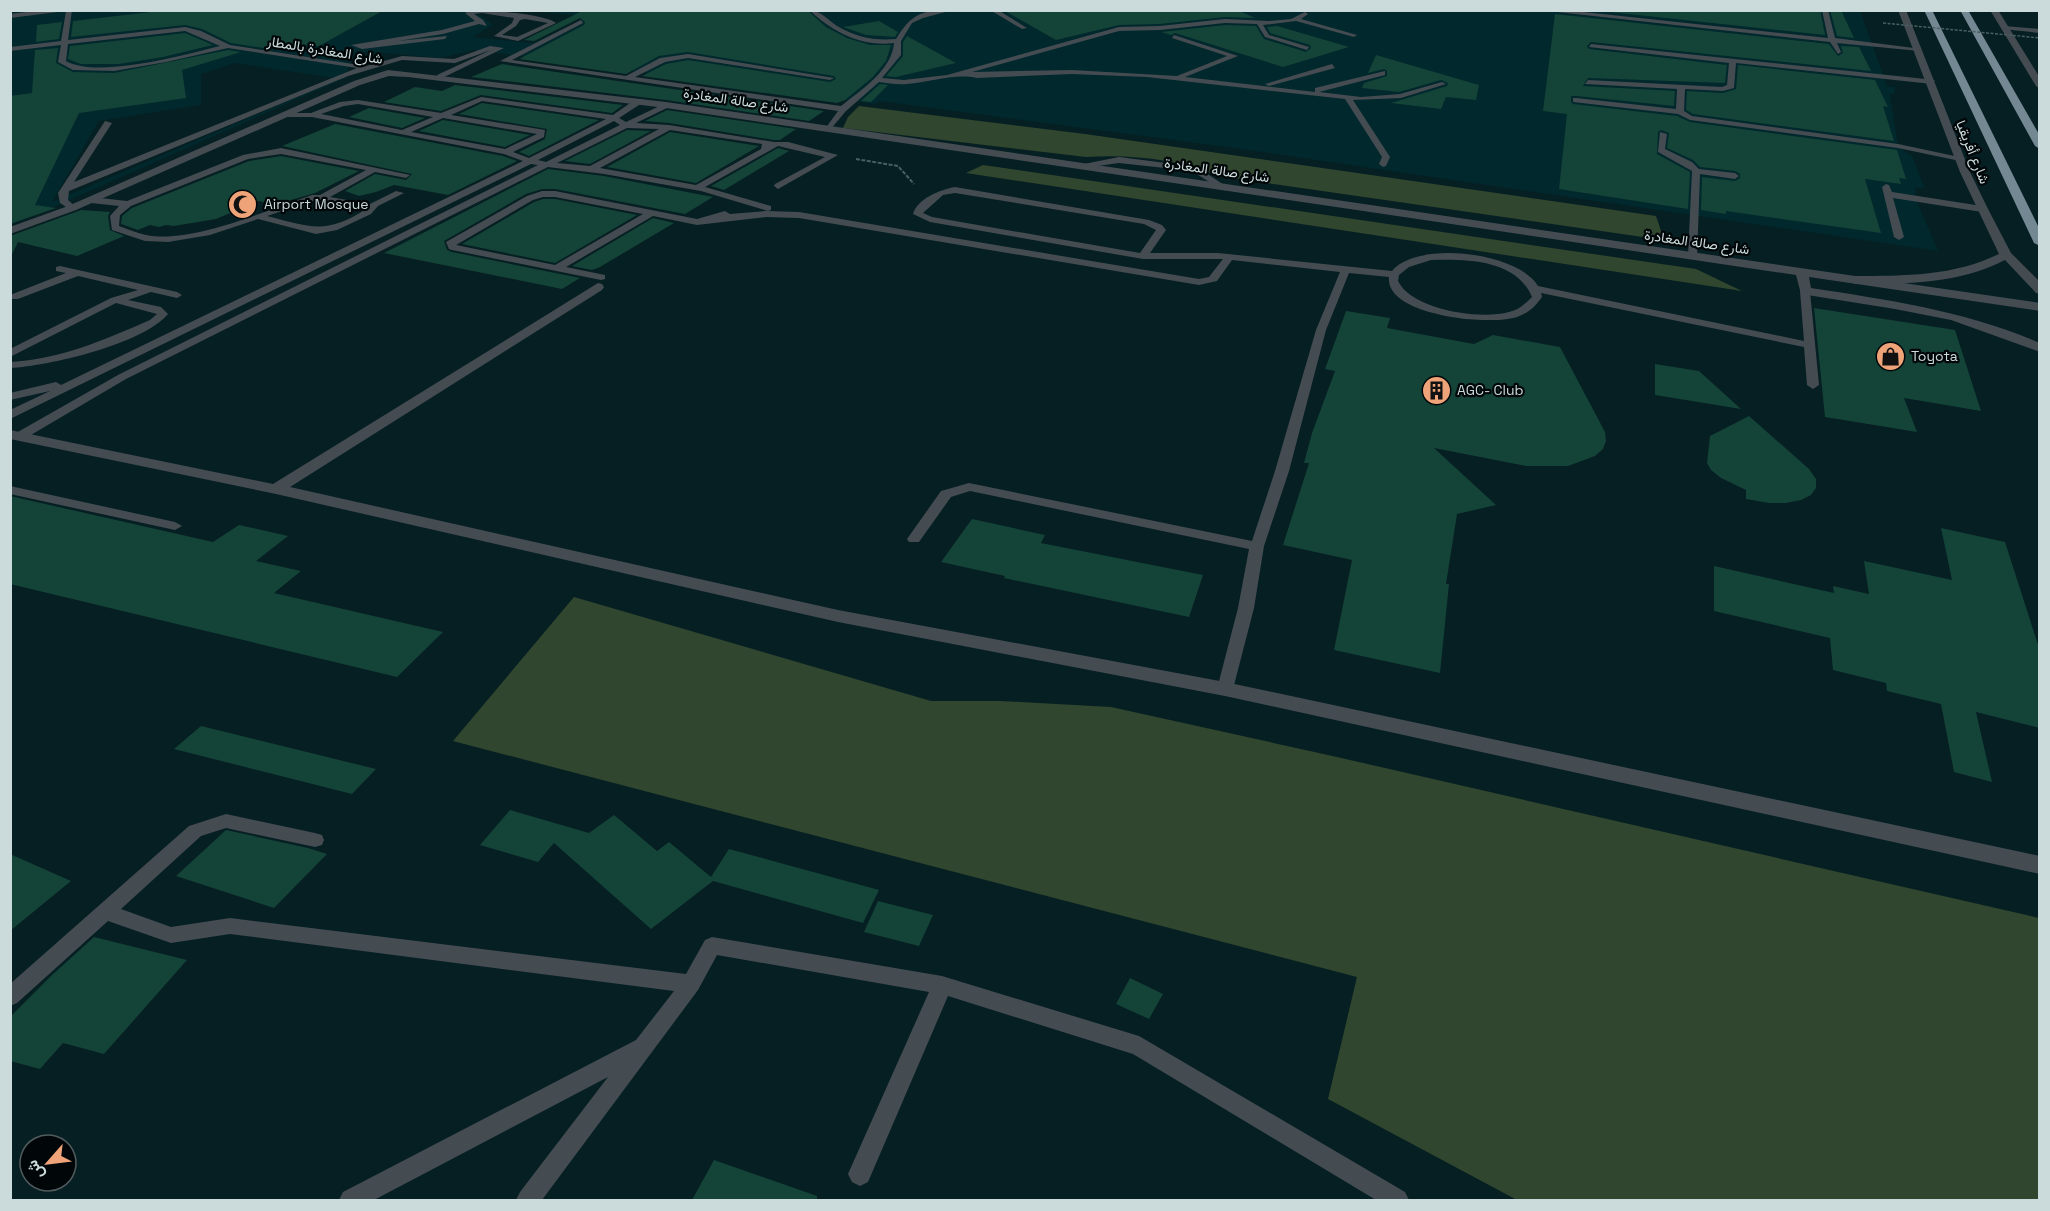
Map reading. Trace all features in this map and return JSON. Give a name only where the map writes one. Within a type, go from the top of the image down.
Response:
[{"type":"highway","name":"شارع أفريقيا","points":[[1928,10],[2040,243]]},
{"type":"highway","points":[[1964,10],[2040,146]]},
{"type":"street","name":"شارع أفريقيا","points":[[1902,10],[1982,208],[2006,255],[2040,290]]},
{"type":"street","points":[[1994,10],[2040,86]]},
{"type":"street","points":[[10,231],[91,200],[357,83],[388,73]]},
{"type":"street","name":"شارع صالة المغادرة","points":[[388,73],[440,76],[639,101],[2040,307]]},
{"type":"street","points":[[1855,280],[1909,279],[1947,275],[1985,266],[2006,255]]},
{"type":"street","points":[[1802,273],[1805,291],[1916,308],[1951,316],[1987,326],[2040,348]]},
{"type":"street","points":[[276,489],[599,282]]},
{"type":"street","points":[[15,435],[276,489],[838,616],[1225,689],[2040,865]]},
{"type":"lane","points":[[10,16],[63,10]]},
{"type":"lane","points":[[69,10],[62,62],[64,65],[87,69],[141,65],[226,47]]},
{"type":"lane","points":[[813,11],[825,10]]},
{"type":"lane","points":[[830,129],[843,109],[877,80],[897,55],[898,41],[914,19],[950,10]]},
{"type":"lane","points":[[993,10],[1024,28]]},
{"type":"lane","points":[[1542,10],[1919,49]]},
{"type":"lane","points":[[1825,10],[1832,39],[1838,52]]},
{"type":"lane","points":[[477,32],[486,26],[468,13],[482,11],[550,21],[553,23],[518,39],[497,36],[514,25],[516,18],[521,17]]},
{"type":"lane","points":[[813,11],[832,27],[847,35],[884,43],[898,41]]},
{"type":"lane","points":[[877,80],[919,81],[966,73],[1119,29],[1160,28],[1225,21],[1259,23],[1295,19],[1305,14]]},
{"type":"lane","points":[[1295,19],[1354,34]]},
{"type":"lane","points":[[458,28],[472,33],[395,44],[363,47],[354,45],[458,28],[481,21]]},
{"type":"lane","points":[[581,22],[504,62],[843,109]]},
{"type":"lane","points":[[1259,23],[1267,36],[1307,48]]},
{"type":"lane","points":[[2004,28],[2040,31]]},
{"type":"lane","points":[[10,49],[185,29],[202,32],[226,47]]},
{"type":"lane","points":[[1174,38],[1234,56],[1178,77]]},
{"type":"lane","points":[[395,44],[402,49],[427,49],[411,58]]},
{"type":"lane","points":[[1591,46],[1932,82]]},
{"type":"lane","name":"شارع المغادرة بالمطار","points":[[226,47],[388,73]]},
{"type":"lane","points":[[66,189],[345,74],[393,60],[411,58],[455,61],[490,48],[501,48],[440,76]]},
{"type":"lane","points":[[628,78],[663,60],[688,56],[830,78]]},
{"type":"lane","points":[[1588,82],[1681,89],[1728,89],[1731,86],[1733,61]]},
{"type":"lane","points":[[1260,86],[1332,66]]},
{"type":"lane","points":[[628,78],[642,72]]},
{"type":"lane","points":[[966,73],[991,76],[1072,72],[1178,77],[1347,97],[1389,98],[1442,84]]},
{"type":"lane","points":[[1312,92],[1382,73]]},
{"type":"lane","points":[[1680,112],[1681,89]]},
{"type":"lane","points":[[1347,97],[1386,157],[1383,164]]},
{"type":"lane","points":[[402,135],[481,99],[614,118],[626,126],[669,127],[770,142],[764,147],[767,148]]},
{"type":"lane","points":[[1576,100],[1680,112],[1697,120],[1958,153]]},
{"type":"lane","points":[[10,415],[528,162],[614,118],[639,101]]},
{"type":"lane","points":[[312,115],[343,104],[358,102],[542,132],[541,135],[506,152]]},
{"type":"lane","points":[[15,435],[122,377],[666,105]]},
{"type":"lane","points":[[284,115],[312,115],[402,135],[506,152],[528,162],[591,169],[697,188],[743,203],[799,215],[1199,282],[1213,279],[1230,257]]},
{"type":"lane","points":[[72,208],[63,201],[62,197],[108,123]]},
{"type":"lane","points":[[591,169],[669,127]]},
{"type":"lane","points":[[1663,134],[1661,150],[1666,156],[1687,162],[1696,171],[1735,176]]},
{"type":"lane","points":[[1911,142],[1958,153]]},
{"type":"lane","points":[[697,188],[778,143],[802,147],[820,155],[834,155]]},
{"type":"lane","points":[[372,207],[323,197],[310,198],[260,217],[207,233],[168,238],[145,238],[115,228],[113,215],[128,204],[246,158],[273,152],[293,151],[406,174]]},
{"type":"lane","points":[[778,186],[834,155]]},
{"type":"lane","points":[[323,197],[374,169]]},
{"type":"lane","points":[[1693,257],[1696,171]]},
{"type":"lane","points":[[1899,237],[1886,189],[1982,208]]},
{"type":"lane","points":[[1143,256],[1160,233],[1159,227],[1153,224],[962,191],[947,191],[936,195],[918,211],[918,214],[930,219],[1143,256],[1230,257],[1394,274],[1406,263],[1417,259],[1462,256],[1510,268],[1522,275],[1536,289],[1538,297],[1527,309],[1501,317],[1466,317],[1431,309],[1405,296],[1397,289],[1394,274]]},
{"type":"lane","points":[[260,217],[325,231],[368,212],[372,207],[399,193]]},
{"type":"lane","points":[[599,282],[558,267],[452,247],[451,242],[511,208],[542,194],[555,194],[697,222],[758,214],[799,215]]},
{"type":"lane","points":[[91,200],[128,204]]},
{"type":"lane","points":[[717,218],[743,203]]},
{"type":"lane","points":[[558,267],[654,212]]},
{"type":"lane","points":[[339,255],[358,259]]},
{"type":"lane","points":[[1225,689],[1246,608],[1257,546],[1321,330],[1346,268]]},
{"type":"lane","points":[[60,269],[177,295]]},
{"type":"lane","points":[[14,297],[77,273]]},
{"type":"lane","points":[[10,354],[115,300],[151,289]]},
{"type":"lane","points":[[1536,289],[1809,345]]},
{"type":"lane","points":[[1805,291],[1813,385]]},
{"type":"lane","points":[[10,365],[41,364],[80,354],[154,321],[163,314],[157,309],[115,300]]},
{"type":"lane","points":[[10,397],[88,378]]},
{"type":"lane","points":[[914,539],[946,494],[969,487],[1257,546]]},
{"type":"lane","points":[[10,490],[176,526]]},
{"type":"lane","points":[[10,997],[189,837],[211,824],[226,821],[240,822],[315,840]]},
{"type":"lane","points":[[107,912],[171,935],[230,926],[691,984]]},
{"type":"lane","points":[[528,1200],[691,984],[712,946],[942,985],[1139,1046],[1397,1200]]},
{"type":"lane","points":[[860,1174],[942,985]]},
{"type":"lane","points":[[351,1200],[646,1046]]},
{"type":"path","points":[[1883,22],[2040,38]]},
{"type":"path","points":[[834,155],[900,165],[916,186],[936,195]]},
{"type":"shaded area","points":[[1860,10],[1887,86],[1895,87],[1894,94],[1890,94],[1898,146],[1912,156],[1925,189],[1915,187],[1916,199],[1938,251],[1234,148],[879,101],[875,104],[475,50],[440,58],[371,52],[353,53],[345,78],[11,224],[11,11],[469,11],[483,17],[493,25],[473,37],[533,43],[587,17],[530,11]],"holes":[[[235,63],[340,79],[52,202],[99,121],[201,105],[201,74]]]},
{"type":"green space","points":[[859,106],[1085,134],[1656,216],[1664,240],[1218,176],[1187,165],[1154,159],[1120,156],[1086,157],[843,128],[848,117]]},
{"type":"green space","points":[[983,165],[1696,269],[1742,291],[966,173]]},
{"type":"green space","points":[[574,597],[931,701],[1001,701],[1111,707],[2039,918],[2039,1200],[1517,1200],[1328,1099],[1357,977],[453,741]]},
{"type":"building","points":[[168,10],[384,10],[319,46],[278,43],[263,48],[231,43],[202,29],[185,25],[71,37],[73,21]]},
{"type":"building","points":[[584,10],[807,10],[826,27],[847,38],[870,45],[891,45],[886,61],[873,77],[845,100],[837,103],[642,76],[666,64],[688,60],[830,82],[836,79],[834,76],[688,52],[659,56],[626,74],[519,59],[584,25],[585,22],[580,18],[534,41],[524,40]]},
{"type":"building","points":[[1003,10],[1237,10],[1255,18],[1225,17],[1160,24],[1119,25],[1056,40]]},
{"type":"building","points":[[1591,10],[1820,10],[1825,35]]},
{"type":"building","points":[[1830,10],[1841,10],[1854,38],[1837,36]]},
{"type":"building","points":[[1555,14],[1829,44],[1838,56],[1843,53],[1841,46],[1859,47],[1871,71],[1591,42],[1587,46],[1589,49],[1727,65],[1725,83],[1588,78],[1583,86],[1675,91],[1674,106],[1576,96],[1571,96],[1571,102],[1677,116],[1690,122],[1897,150],[1906,179],[1899,178],[1901,184],[1865,179],[1881,233],[1726,211],[1726,214],[1701,210],[1702,177],[1735,181],[1740,178],[1740,174],[1735,171],[1700,167],[1693,160],[1667,148],[1669,133],[1661,130],[1658,132],[1657,154],[1690,172],[1688,209],[1559,189],[1567,114],[1543,111]]},
{"type":"building","points":[[879,21],[898,32],[895,37],[866,35],[843,27]]},
{"type":"building","points":[[62,22],[59,39],[36,42],[37,25]]},
{"type":"building","points":[[1225,25],[1256,26],[1264,39],[1306,52],[1311,48],[1310,45],[1270,33],[1267,27],[1277,26],[1349,47],[1283,67],[1175,33],[1171,35],[1161,32]]},
{"type":"building","points":[[185,33],[213,45],[163,57],[119,64],[81,64],[68,59],[70,46]]},
{"type":"building","points":[[907,36],[956,63],[896,77],[886,76],[903,56],[903,42]]},
{"type":"building","points":[[58,48],[56,63],[73,72],[114,73],[228,50],[241,52],[182,70],[186,98],[79,113],[35,205],[56,208],[10,224],[10,96],[32,93],[35,50]]},
{"type":"building","points":[[1376,55],[1479,85],[1476,100],[1446,97],[1441,109],[1391,103],[1447,86],[1448,83],[1441,80],[1399,92],[1362,88],[1364,83],[1387,76],[1387,71],[1384,69],[1368,73]]},
{"type":"building","points":[[502,64],[824,111],[809,121],[666,100],[471,77]]},
{"type":"building","points":[[1738,65],[1875,80],[1888,107],[1883,106],[1894,141],[1693,114],[1686,110],[1687,91],[1723,93],[1736,89]]},
{"type":"building","points":[[880,84],[888,85],[871,102],[861,101]]},
{"type":"building","points":[[455,85],[623,105],[612,113],[481,95],[441,111],[384,102],[415,87],[442,91]]},
{"type":"building","points":[[482,103],[599,120],[529,156],[519,152],[545,139],[547,129],[459,114]]},
{"type":"building","points":[[369,108],[425,118],[402,128],[349,117]]},
{"type":"building","points":[[667,110],[796,129],[780,140],[774,140],[645,121]]},
{"type":"building","points":[[443,120],[530,135],[505,147],[419,131]]},
{"type":"building","points":[[335,124],[503,156],[517,161],[448,195],[394,185],[359,196],[345,191],[375,174],[406,180],[412,174],[282,146]]},
{"type":"building","points":[[627,130],[651,131],[590,164],[565,161]]},
{"type":"building","points":[[670,132],[759,146],[696,183],[607,167]]},
{"type":"building","points":[[778,148],[789,151],[724,190],[711,186]]},
{"type":"building","points":[[281,156],[359,171],[315,193],[274,205],[259,201],[216,219],[174,226],[150,225],[138,230],[121,224],[122,216],[132,208],[249,161]]},
{"type":"building","points":[[548,169],[604,176],[713,197],[685,214],[555,189],[542,189],[526,194],[444,241],[447,250],[452,252],[580,278],[562,289],[384,253]]},
{"type":"building","points":[[543,199],[555,199],[637,215],[555,263],[462,244]]},
{"type":"building","points":[[81,210],[110,212],[108,216],[110,230],[124,236],[77,256],[18,242],[10,258],[10,236]]},
{"type":"building","points":[[653,218],[674,223],[600,267],[592,270],[572,266]]},
{"type":"building","name":"Toyota","points":[[1814,308],[1955,330],[1981,411],[1904,398],[1917,432],[1825,417]]},
{"type":"building","points":[[1346,311],[1390,318],[1387,328],[1474,344],[1493,335],[1560,347],[1605,432],[1606,441],[1603,449],[1595,456],[1568,466],[1526,466],[1434,448],[1496,505],[1457,514],[1446,584],[1449,584],[1440,673],[1334,650],[1352,560],[1283,545],[1309,463],[1304,463],[1312,433],[1335,371],[1325,369]]},
{"type":"building","points":[[1655,364],[1699,371],[1741,409],[1655,395]]},
{"type":"building","points":[[1749,416],[1809,469],[1816,479],[1816,488],[1811,495],[1786,503],[1746,499],[1746,490],[1721,478],[1711,470],[1707,463],[1710,436]]},
{"type":"building","points":[[10,496],[213,542],[239,525],[288,536],[256,561],[301,571],[274,593],[443,632],[397,677],[10,584]]},
{"type":"building","points":[[972,519],[1045,535],[1041,543],[1203,575],[1189,617],[1004,578],[1005,576],[941,562]]},
{"type":"building","points":[[1941,528],[2005,542],[2040,651],[2040,728],[1976,712],[1992,782],[1954,772],[1941,704],[1887,691],[1886,683],[1833,670],[1830,638],[1714,611],[1714,566],[1834,593],[1833,586],[1869,594],[1864,561],[1952,580]]},
{"type":"building","points":[[201,726],[376,769],[352,794],[174,749]]},
{"type":"building","points":[[510,810],[589,833],[614,815],[657,851],[669,842],[711,877],[729,849],[879,890],[863,923],[713,881],[651,929],[554,843],[538,862],[480,845]]},
{"type":"building","points":[[226,830],[327,854],[274,908],[176,876]]},
{"type":"building","points":[[10,854],[71,881],[10,931]]},
{"type":"building","points":[[878,901],[933,915],[919,946],[864,932]]},
{"type":"building","points":[[94,937],[187,960],[104,1054],[63,1043],[40,1069],[10,1061],[10,1017]]},
{"type":"building","points":[[1130,978],[1163,994],[1149,1019],[1116,1004]]},
{"type":"building","points":[[714,1160],[817,1196],[817,1200],[692,1200]]},
{"type":"place","name":"Airport Mosque","points":[[243,204]]},
{"type":"place","name":"Toyota","points":[[1890,356]]},
{"type":"place","name":"AGC- Club","points":[[1436,390]]}]
